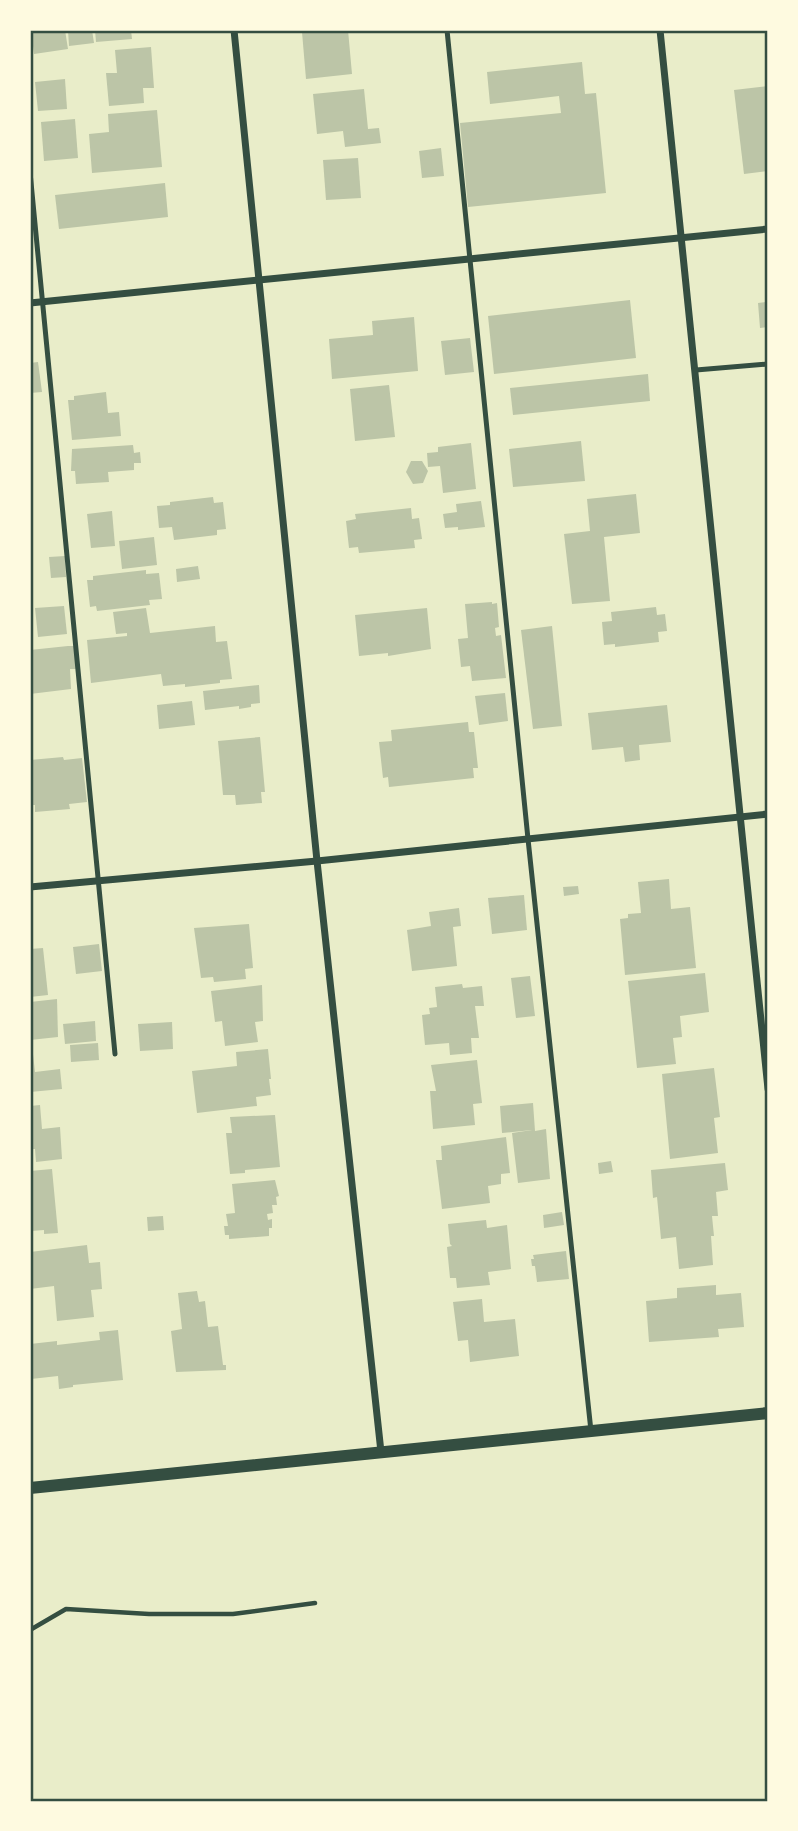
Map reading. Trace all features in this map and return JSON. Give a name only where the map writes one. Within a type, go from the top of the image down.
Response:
[{"type":"street","points":[[234,30],[317,861],[381,1452]]},
{"type":"street","points":[[660,30],[768,1089]]},
{"type":"street","points":[[30,303],[768,229]]},
{"type":"street","points":[[30,887],[317,861],[768,814]]},
{"type":"street","points":[[30,1488],[768,1413]]},
{"type":"lane","points":[[447,30],[472,258],[528,839],[591,1431]]},
{"type":"lane","points":[[30,172],[115,1054]]},
{"type":"lane","points":[[696,370],[768,365]]},
{"type":"path","points":[[30,1630],[66,1609],[149,1614],[233,1614],[314,1603]]},
{"type":"building","points":[[31,30],[65,30],[68,49],[34,54]]},
{"type":"building","points":[[68,30],[92,30],[94,43],[69,46]]},
{"type":"building","points":[[95,30],[131,30],[132,39],[96,42]]},
{"type":"building","points":[[348,30],[352,74],[306,79],[302,32]]},
{"type":"building","points":[[151,47],[154,88],[143,88],[144,103],[109,106],[106,73],[117,73],[115,50]]},
{"type":"building","points":[[582,62],[585,94],[596,93],[606,193],[468,207],[460,123],[561,113],[559,96],[490,104],[487,72]]},
{"type":"building","points":[[65,79],[67,109],[38,111],[35,82]]},
{"type":"building","points":[[768,86],[768,171],[744,174],[734,90]]},
{"type":"building","points":[[364,89],[368,129],[379,128],[381,143],[345,147],[343,131],[317,134],[313,94]]},
{"type":"building","points":[[157,110],[162,167],[92,173],[89,134],[109,132],[108,114]]},
{"type":"building","points":[[75,119],[78,158],[44,161],[41,122]]},
{"type":"building","points":[[441,148],[444,176],[422,178],[419,151]]},
{"type":"building","points":[[358,158],[361,198],[326,200],[323,160]]},
{"type":"building","points":[[165,183],[168,217],[59,229],[55,195]]},
{"type":"building","points":[[765,288],[768,288],[768,327],[760,328],[758,303],[766,302]]},
{"type":"building","points":[[630,300],[636,358],[494,374],[488,316]]},
{"type":"building","points":[[414,317],[418,371],[332,379],[329,339],[373,335],[372,321]]},
{"type":"building","points":[[470,338],[474,372],[445,375],[441,341]]},
{"type":"building","points":[[38,362],[42,392],[30,393],[30,363]]},
{"type":"building","points":[[648,374],[650,401],[513,415],[510,388]]},
{"type":"building","points":[[389,385],[395,437],[355,441],[350,389]]},
{"type":"building","points":[[106,392],[108,413],[119,412],[121,436],[72,440],[68,400],[74,400],[74,396]]},
{"type":"building","points":[[581,441],[585,481],[513,487],[509,449]]},
{"type":"building","points":[[471,443],[476,489],[443,493],[440,466],[428,467],[427,453],[438,452],[438,447]]},
{"type":"building","points":[[133,445],[134,453],[140,452],[141,463],[134,463],[134,470],[108,472],[109,482],[76,484],[75,471],[71,471],[72,449]]},
{"type":"building","points":[[411,461],[422,461],[428,471],[423,483],[413,484],[406,472]]},
{"type":"building","points":[[636,494],[640,533],[604,537],[610,601],[572,604],[564,534],[590,531],[587,499]]},
{"type":"building","points":[[213,497],[214,503],[223,502],[226,529],[217,530],[217,535],[174,540],[172,527],[159,528],[157,506]]},
{"type":"building","points":[[481,501],[485,527],[458,530],[458,527],[445,528],[443,514],[457,512],[456,504]]},
{"type":"building","points":[[411,508],[412,519],[419,518],[422,539],[414,540],[415,548],[359,553],[358,547],[349,548],[346,521],[356,519],[355,514]]},
{"type":"building","points":[[112,511],[115,546],[91,548],[87,514]]},
{"type":"building","points":[[154,537],[157,565],[122,569],[119,541]]},
{"type":"building","points":[[65,556],[66,577],[51,578],[49,557]]},
{"type":"building","points":[[198,566],[200,579],[177,582],[176,569]]},
{"type":"building","points":[[146,570],[146,574],[159,573],[162,599],[149,600],[150,605],[97,611],[96,606],[90,607],[87,580],[93,580],[93,576]]},
{"type":"building","points":[[497,603],[499,627],[495,628],[496,636],[501,635],[506,678],[472,681],[470,666],[461,667],[458,639],[468,638],[465,604]]},
{"type":"building","points":[[64,606],[67,634],[38,637],[35,608]]},
{"type":"building","points":[[656,607],[657,615],[665,614],[667,631],[658,632],[659,642],[615,647],[615,644],[604,645],[602,622],[612,621],[611,612]]},
{"type":"building","points":[[146,608],[150,633],[215,626],[216,642],[227,641],[232,679],[185,687],[185,684],[163,686],[161,674],[91,683],[87,640],[127,636],[127,633],[116,634],[113,612]]},
{"type":"building","points":[[427,608],[431,649],[388,656],[388,653],[359,656],[355,615]]},
{"type":"building","points":[[552,626],[562,726],[533,729],[521,630]]},
{"type":"building","points":[[76,646],[78,669],[70,669],[71,689],[30,694],[30,650]]},
{"type":"building","points":[[259,685],[260,703],[239,709],[239,706],[205,710],[203,691]]},
{"type":"building","points":[[505,693],[508,721],[479,725],[475,696]]},
{"type":"building","points":[[192,701],[195,725],[159,729],[157,705]]},
{"type":"building","points":[[667,705],[671,742],[639,745],[640,760],[625,762],[623,747],[592,750],[588,713]]},
{"type":"building","points":[[468,722],[469,732],[474,732],[478,768],[473,768],[474,778],[389,787],[388,777],[383,778],[379,742],[392,741],[391,730]]},
{"type":"building","points":[[260,737],[265,792],[261,792],[262,803],[236,805],[235,795],[223,795],[218,741]]},
{"type":"building","points":[[63,757],[64,760],[82,758],[87,802],[69,804],[70,809],[35,812],[35,805],[30,805],[30,760]]},
{"type":"building","points":[[669,879],[671,909],[690,907],[696,968],[625,975],[620,919],[628,918],[628,914],[641,913],[638,882]]},
{"type":"building","points":[[578,886],[579,894],[564,896],[563,887]]},
{"type":"building","points":[[524,895],[527,930],[492,934],[488,898]]},
{"type":"building","points":[[459,908],[461,926],[453,927],[457,966],[412,971],[407,930],[431,926],[429,912]]},
{"type":"building","points":[[249,924],[253,968],[245,969],[246,979],[214,982],[213,977],[201,978],[194,928]]},
{"type":"building","points":[[99,944],[102,971],[76,974],[73,947]]},
{"type":"building","points":[[43,948],[48,995],[30,997],[30,949]]},
{"type":"building","points":[[705,973],[709,1012],[680,1016],[682,1037],[673,1038],[676,1064],[637,1068],[628,981]]},
{"type":"building","points":[[530,976],[535,1016],[516,1018],[511,978]]},
{"type":"building","points":[[462,984],[463,988],[482,986],[484,1006],[475,1006],[479,1038],[471,1038],[472,1053],[450,1055],[449,1043],[425,1045],[422,1015],[430,1014],[429,1008],[437,1007],[435,987]]},
{"type":"building","points":[[262,985],[263,1021],[255,1022],[258,1042],[225,1046],[222,1021],[215,1022],[211,991]]},
{"type":"building","points":[[57,999],[58,1037],[30,1040],[30,1002]]},
{"type":"building","points":[[95,1021],[96,1041],[65,1044],[63,1024]]},
{"type":"building","points":[[172,1022],[173,1049],[140,1051],[138,1024]]},
{"type":"building","points":[[98,1043],[99,1060],[71,1062],[70,1045]]},
{"type":"building","points":[[268,1049],[271,1095],[256,1097],[257,1106],[197,1113],[192,1071],[237,1066],[236,1052]]},
{"type":"building","points":[[33,1054],[35,1072],[60,1069],[62,1089],[30,1092],[30,1055]]},
{"type":"building","points":[[477,1060],[482,1103],[473,1104],[475,1125],[433,1129],[430,1091],[436,1091],[431,1065]]},
{"type":"building","points":[[714,1068],[720,1117],[714,1118],[718,1153],[670,1159],[662,1074]]},
{"type":"building","points":[[533,1103],[535,1131],[546,1129],[550,1179],[518,1183],[512,1133],[532,1130],[502,1133],[500,1106]]},
{"type":"building","points":[[40,1105],[42,1129],[60,1127],[62,1159],[36,1162],[35,1149],[30,1149],[30,1106]]},
{"type":"building","points":[[275,1115],[280,1167],[230,1174],[226,1133],[232,1133],[230,1117]]},
{"type":"building","points":[[506,1137],[510,1173],[501,1174],[501,1184],[488,1186],[490,1203],[442,1209],[436,1160],[442,1160],[441,1146]]},
{"type":"building","points":[[611,1161],[613,1172],[599,1174],[598,1163]]},
{"type":"building","points":[[725,1163],[728,1190],[716,1192],[718,1216],[712,1216],[713,1265],[679,1269],[676,1237],[661,1239],[651,1170]]},
{"type":"building","points":[[52,1169],[58,1233],[44,1234],[44,1230],[31,1231],[30,1228],[30,1171]]},
{"type":"building","points":[[275,1180],[279,1196],[276,1197],[277,1205],[272,1205],[273,1213],[267,1214],[268,1220],[272,1219],[269,1236],[229,1239],[229,1235],[225,1235],[224,1226],[228,1226],[226,1214],[235,1213],[232,1184]]},
{"type":"building","points":[[562,1212],[564,1225],[544,1228],[543,1215]]},
{"type":"building","points":[[163,1216],[164,1230],[148,1231],[147,1217]]},
{"type":"building","points":[[486,1220],[487,1228],[507,1225],[511,1269],[488,1272],[490,1285],[457,1288],[456,1278],[450,1278],[447,1247],[452,1246],[448,1224]]},
{"type":"building","points":[[87,1245],[89,1263],[100,1262],[102,1289],[91,1290],[94,1317],[57,1321],[54,1286],[30,1289],[30,1252]]},
{"type":"building","points":[[566,1251],[569,1279],[537,1282],[535,1266],[532,1266],[533,1255]]},
{"type":"building","points":[[716,1285],[716,1295],[741,1293],[744,1327],[718,1329],[719,1337],[649,1342],[646,1301],[677,1298],[677,1288]]},
{"type":"building","points":[[197,1291],[199,1302],[205,1301],[208,1327],[218,1326],[226,1370],[176,1372],[171,1331],[182,1329],[178,1293]]},
{"type":"building","points":[[482,1299],[484,1322],[515,1319],[519,1356],[470,1362],[468,1340],[458,1341],[453,1302]]},
{"type":"building","points":[[118,1330],[123,1380],[59,1389],[58,1376],[31,1379],[30,1344],[57,1341],[57,1345],[100,1340],[99,1332]]}]
